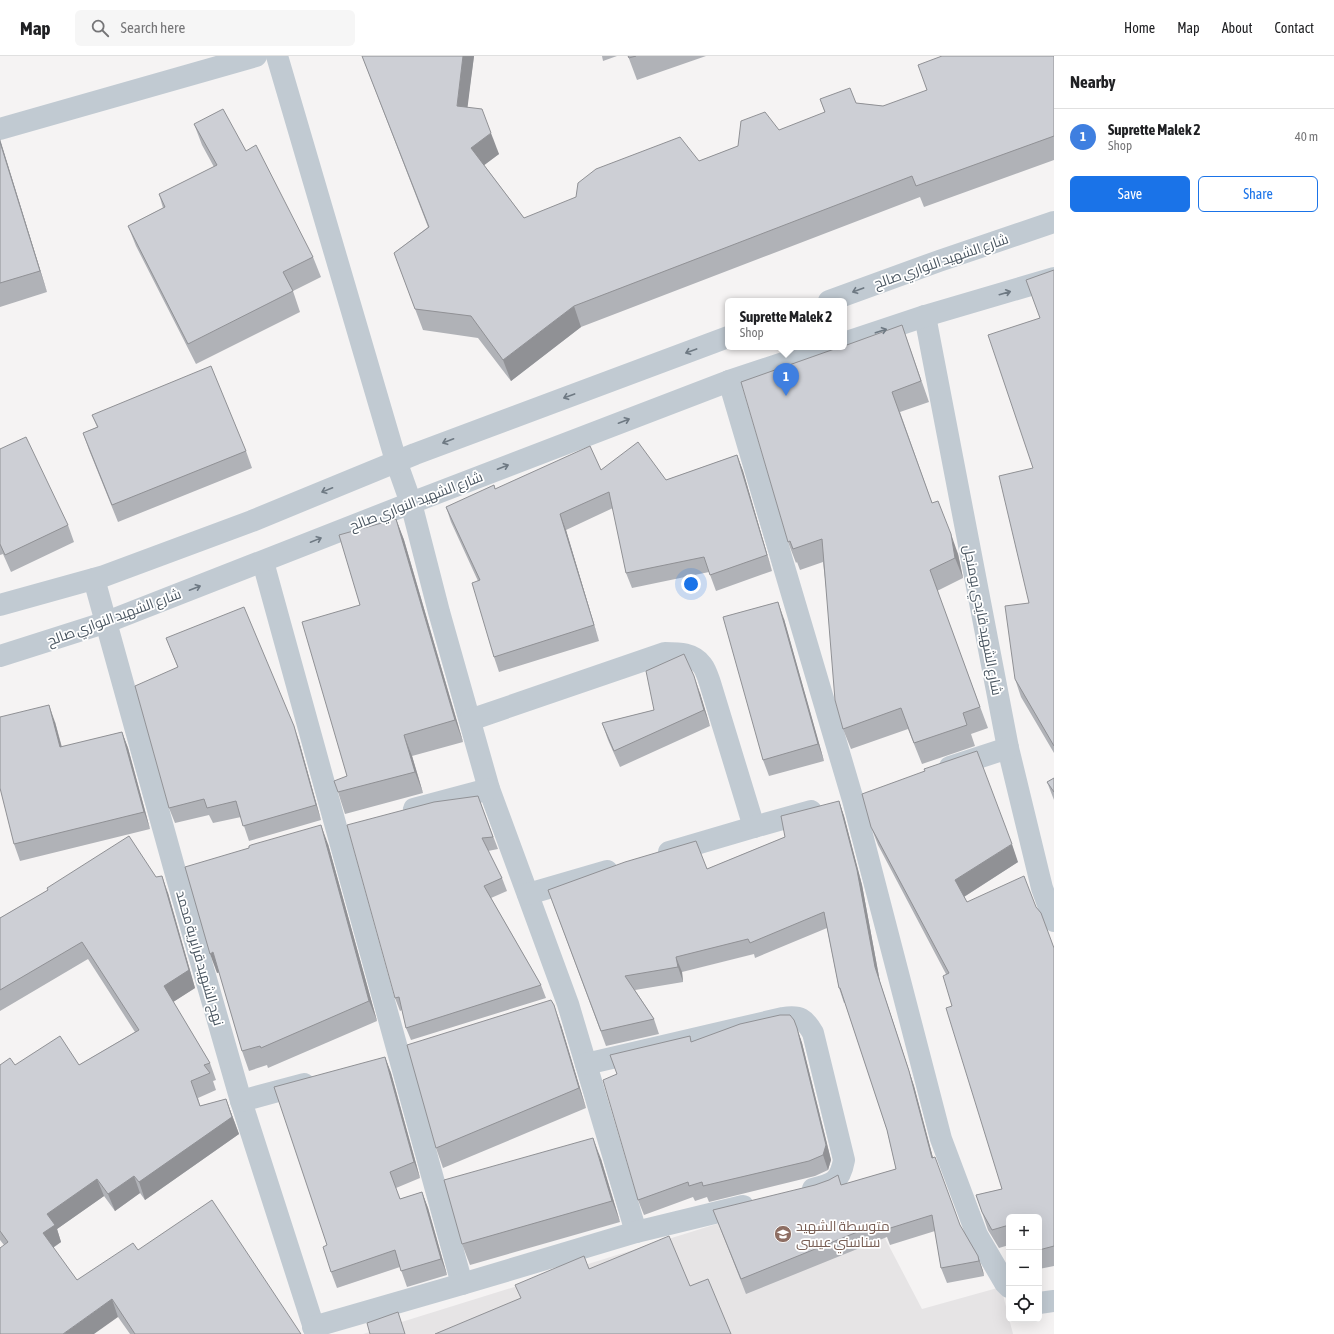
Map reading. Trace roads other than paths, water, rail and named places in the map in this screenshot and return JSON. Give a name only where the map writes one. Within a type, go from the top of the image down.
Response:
[{"type":"street","points":[[0,129],[256,56]]},
{"type":"street","points":[[277,56],[396,461],[411,503],[439,612],[489,789],[568,1004],[636,1232]]},
{"type":"street","name":"شارع الشهيد النواري صالح","points":[[837,298],[939,261],[1054,222]]},
{"type":"street","points":[[847,342],[925,316],[1054,278]]},
{"type":"street","name":"شارع الشهيد قايدي بومنجل","points":[[925,316],[1008,748],[1048,884],[1054,921]]},
{"type":"street","points":[[0,605],[94,579],[252,520],[396,461],[725,339]]},
{"type":"street","name":"شارع الشهيد النواري صالح","points":[[0,656],[107,622],[728,381],[823,350]]},
{"type":"street","points":[[728,381],[840,803],[941,1139],[977,1235],[1008,1286]]},
{"type":"street","points":[[263,562],[345,827],[400,1057],[462,1284]]},
{"type":"street","name":"نهج الشهيد قرايرية محمد","points":[[94,579],[185,876],[241,1101],[314,1330]]},
{"type":"street","points":[[470,720],[665,653],[680,653],[692,656],[702,665],[710,683],[754,826]]},
{"type":"street","points":[[934,773],[1008,748]]},
{"type":"street","points":[[398,813],[489,789]]},
{"type":"street","points":[[647,859],[754,826],[875,792]]},
{"type":"street","points":[[316,835],[345,827]]},
{"type":"street","points":[[528,894],[625,866]]},
{"type":"street","points":[[546,1011],[568,1004]]},
{"type":"street","points":[[586,1064],[783,1018],[793,1016],[800,1018],[807,1024],[813,1033],[844,1160],[838,1179],[818,1188],[795,1194]]},
{"type":"street","points":[[377,1063],[422,1050]]},
{"type":"street","points":[[241,1101],[324,1078]]},
{"type":"street","points":[[314,1330],[636,1232],[765,1201]]},
{"type":"street","points":[[1042,1302],[1054,1300]]},
{"type":"place","name":"Suprette Malek 2","points":[[786,396]]},
{"type":"place","name":"متوسطة الشهيد سناسني عيسى","points":[[783,1234]]}]
